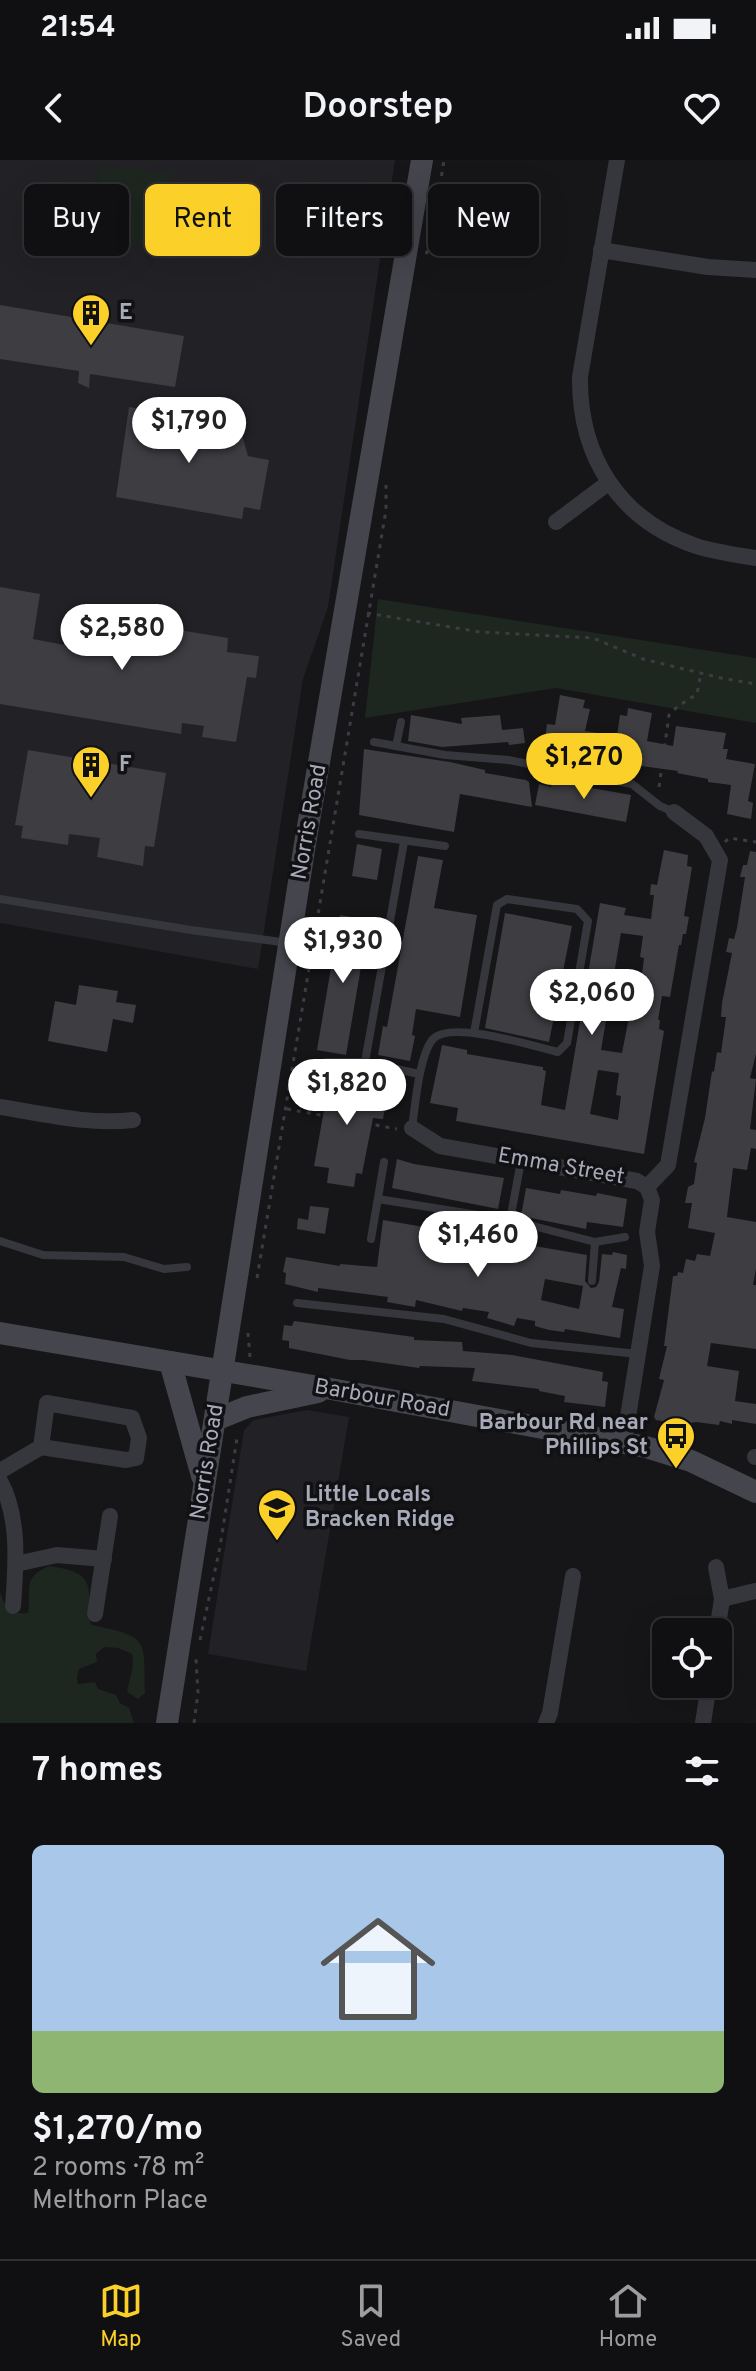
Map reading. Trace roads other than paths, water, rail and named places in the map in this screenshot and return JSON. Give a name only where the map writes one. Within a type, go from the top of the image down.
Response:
[{"type":"main road","name":"Norris Road","points":[[167,1723],[289,943],[357,610],[422,160]]},
{"type":"main road","name":"Barbour Road","points":[[0,1333],[624,1442],[691,1461],[756,1492]]},
{"type":"main road","points":[[170,1362],[205,1484]]},
{"type":"main road","points":[[215,1420],[247,1407],[331,1389]]},
{"type":"street","points":[[617,160],[582,364],[580,405],[585,431],[608,483],[649,523],[670,536],[698,547],[756,558]]},
{"type":"street","points":[[601,250],[708,267],[756,270]]},
{"type":"street","points":[[556,522],[608,483]]},
{"type":"street","points":[[647,1187],[668,1165],[720,860],[706,836],[674,812]]},
{"type":"street","points":[[0,1107],[78,1120],[133,1120]]},
{"type":"street","name":"Emma Street","points":[[412,1128],[440,1146],[637,1181],[647,1187],[652,1200],[647,1232],[652,1266],[624,1442]]},
{"type":"street","points":[[0,1471],[41,1447],[126,1460],[136,1458],[139,1438],[132,1418],[47,1403],[41,1447]]},
{"type":"street","points":[[0,1481],[16,1545],[13,1606]]},
{"type":"street","points":[[95,1614],[110,1516]]},
{"type":"street","points":[[16,1564],[57,1555],[104,1559]]},
{"type":"street","points":[[716,1567],[722,1599],[719,1618]]},
{"type":"street","points":[[546,1723],[552,1705],[573,1576]]},
{"type":"street","points":[[722,1599],[755,1591]]},
{"type":"street","points":[[703,1723],[707,1698]]},
{"type":"lane","points":[[396,746],[401,722]]},
{"type":"lane","points":[[374,742],[445,755],[508,760],[632,784],[660,806],[674,812]]},
{"type":"lane","points":[[359,834],[445,846]]},
{"type":"lane","points":[[365,1062],[404,842]]},
{"type":"lane","points":[[0,899],[289,943]]},
{"type":"lane","points":[[412,1128],[419,1074],[433,1039],[448,1030],[558,1052],[567,1043],[588,921],[577,909],[507,899],[497,905],[474,1033]]},
{"type":"lane","points":[[326,1062],[365,1062],[419,1074]]},
{"type":"lane","points":[[510,1220],[521,1160]]},
{"type":"lane","points":[[371,1239],[384,1162]]},
{"type":"lane","points":[[378,1199],[510,1220],[595,1242],[625,1237]]},
{"type":"lane","points":[[0,1241],[43,1255],[124,1257],[164,1269],[187,1267]]},
{"type":"lane","points":[[592,1281],[595,1242]]},
{"type":"lane","points":[[297,1303],[444,1319],[531,1343],[638,1354]]},
{"type":"place","name":"E","points":[[91,347]]},
{"type":"place","name":"F","points":[[91,799]]},
{"type":"place","name":"Barbour Rd near Phillips St","points":[[676,1470]]},
{"type":"place","name":"Little Locals Bracken Ridge","points":[[277,1542]]}]
